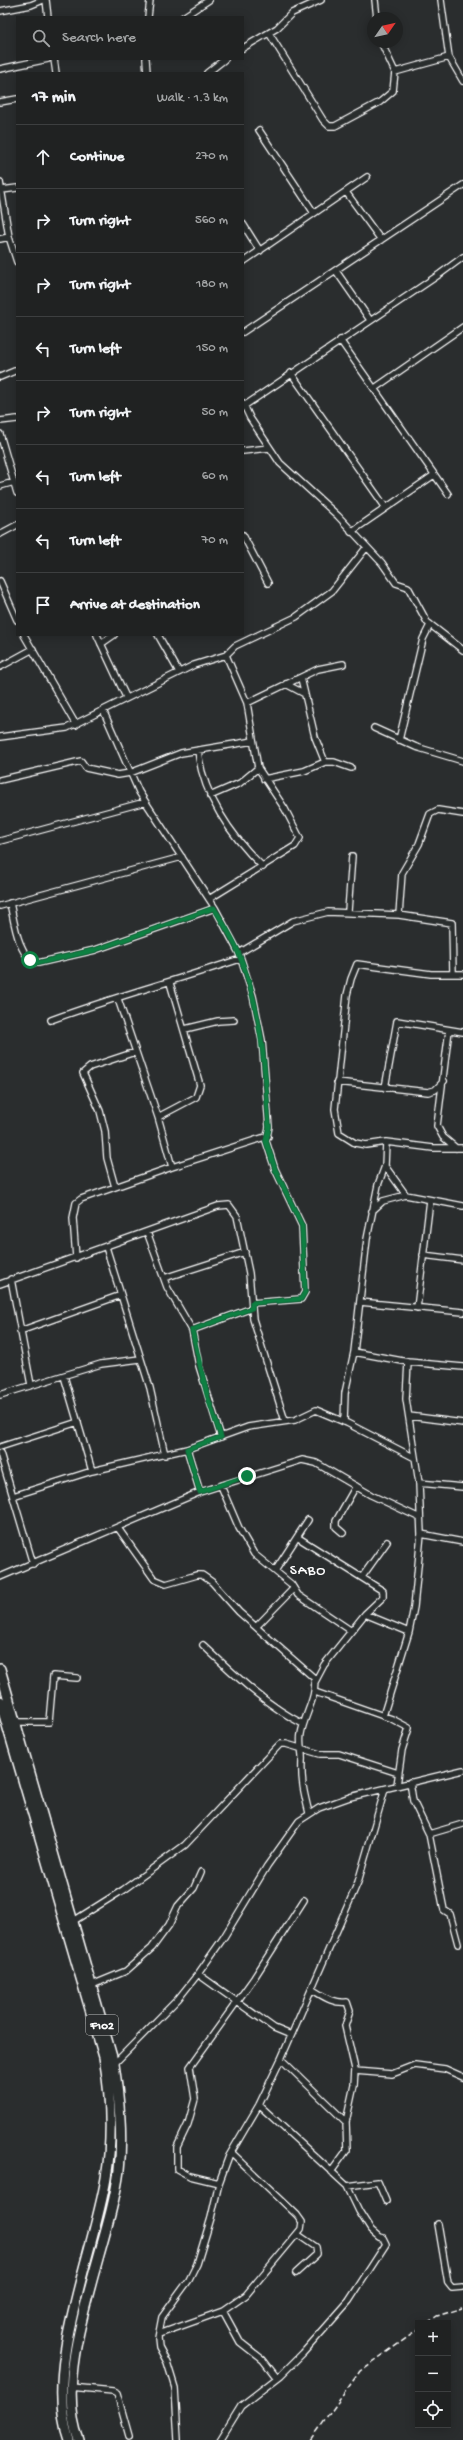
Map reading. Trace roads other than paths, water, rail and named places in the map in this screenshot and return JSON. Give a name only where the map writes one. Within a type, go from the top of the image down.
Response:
[{"type":"main road","name":"F102","points":[[0,1669],[114,2064],[120,2110],[118,2171],[80,2327],[71,2392],[73,2424],[79,2440]]},
{"type":"main road","name":"F102","points":[[0,1701],[104,2057],[109,2085],[112,2132],[106,2180],[68,2342],[61,2395],[64,2425],[69,2440]]},
{"type":"main road","points":[[61,2395],[71,2392]]},
{"type":"street","points":[[0,11],[31,5],[42,0]]},
{"type":"street","points":[[46,0],[48,16]]},
{"type":"street","points":[[148,16],[150,0]]},
{"type":"street","points":[[185,16],[209,0]]},
{"type":"street","points":[[244,47],[278,28],[292,13],[321,0]]},
{"type":"street","points":[[375,0],[376,12]]},
{"type":"street","points":[[441,0],[449,56],[463,81]]},
{"type":"street","points":[[269,33],[283,59],[298,78],[323,120],[329,126],[335,126],[353,117],[391,94],[395,72],[384,48]]},
{"type":"street","points":[[395,72],[449,56]]},
{"type":"street","points":[[0,69],[43,60]]},
{"type":"street","points":[[54,60],[56,72]]},
{"type":"street","points":[[146,60],[147,72]]},
{"type":"street","points":[[208,72],[224,60]]},
{"type":"street","points":[[0,102],[16,99]]},
{"type":"street","points":[[259,130],[314,213]]},
{"type":"street","points":[[244,261],[366,177]]},
{"type":"street","points":[[0,182],[9,238],[16,258]]},
{"type":"street","points":[[244,331],[381,240],[424,209],[463,185]]},
{"type":"street","points":[[2,190],[16,188]]},
{"type":"street","points":[[346,192],[381,240]]},
{"type":"street","points":[[244,226],[260,251]]},
{"type":"street","points":[[0,239],[9,238]]},
{"type":"street","points":[[463,257],[440,274],[244,404],[250,418],[280,463],[338,516],[351,532],[382,563],[396,583],[408,587],[423,616],[430,625],[463,650]]},
{"type":"street","points":[[336,270],[370,320]]},
{"type":"street","points":[[375,388],[463,327]]},
{"type":"street","points":[[340,340],[448,494]]},
{"type":"street","points":[[0,377],[16,370]]},
{"type":"street","points":[[291,373],[386,508]]},
{"type":"street","points":[[0,420],[16,419]]},
{"type":"street","points":[[0,434],[16,489]]},
{"type":"street","points":[[244,451],[269,448]]},
{"type":"street","points":[[351,532],[434,475]]},
{"type":"street","points":[[0,486],[14,482]]},
{"type":"street","points":[[0,534],[16,526]]},
{"type":"street","points":[[244,537],[268,583]]},
{"type":"street","points":[[0,737],[32,734],[76,724],[126,697],[179,672],[226,655],[235,646],[296,617],[332,591],[366,548]]},
{"type":"street","points":[[0,581],[16,618]]},
{"type":"street","points":[[0,599],[6,596]]},
{"type":"street","points":[[399,740],[423,639],[430,625]]},
{"type":"street","points":[[25,636],[76,724]]},
{"type":"street","points":[[97,636],[126,697]]},
{"type":"street","points":[[101,644],[113,636]]},
{"type":"street","points":[[159,636],[179,672]]},
{"type":"street","points":[[0,667],[33,649]]},
{"type":"street","points":[[209,899],[295,846],[300,838],[285,808],[258,768],[247,703],[226,655]]},
{"type":"street","points":[[247,703],[318,669],[343,664]]},
{"type":"street","points":[[301,678],[303,693],[315,738],[325,762]]},
{"type":"street","points":[[286,684],[303,693]]},
{"type":"street","points":[[103,710],[130,773],[145,802],[209,899],[240,956],[259,1021],[266,1076],[268,1136],[266,1141],[275,1169],[302,1226],[305,1292],[301,1299],[252,1305],[192,1330]]},
{"type":"street","points":[[374,728],[430,752],[463,761]]},
{"type":"street","points":[[0,780],[82,761],[86,768],[118,775],[130,773],[165,758],[198,750],[253,741]]},
{"type":"street","points":[[198,750],[200,770],[210,796],[236,837],[263,866]]},
{"type":"street","points":[[264,779],[304,771],[325,762],[334,762],[351,768]]},
{"type":"street","points":[[210,796],[240,783],[258,768]]},
{"type":"street","points":[[0,841],[145,802]]},
{"type":"street","points":[[399,915],[402,873],[419,844],[430,814],[438,810],[463,814]]},
{"type":"street","points":[[348,911],[352,856]]},
{"type":"street","points":[[0,906],[182,857]]},
{"type":"street","points":[[10,903],[17,934],[26,956],[33,962],[38,963],[95,950],[214,908]]},
{"type":"street","points":[[51,1020],[90,1005],[118,999],[170,983],[240,956],[293,921],[315,914],[348,911],[399,915],[452,924],[453,974]]},
{"type":"street","points":[[463,974],[431,974],[357,964],[354,968],[347,995],[342,1058],[337,1082],[335,1109],[339,1133],[355,1143],[366,1145],[386,1142],[433,1148],[463,1148]]},
{"type":"street","points":[[158,1117],[196,1098],[200,1092],[199,1080],[185,1029],[170,983]]},
{"type":"street","points":[[118,999],[158,1117],[172,1167]]},
{"type":"street","points":[[185,1029],[213,1022],[234,1020]]},
{"type":"street","points":[[385,1088],[397,1021],[463,1032]]},
{"type":"street","points":[[449,1030],[444,1081],[436,1126],[443,1137],[456,1148]]},
{"type":"street","points":[[115,1187],[107,1158],[105,1131],[100,1112],[83,1073],[90,1067],[135,1052]]},
{"type":"street","points":[[337,1082],[428,1092],[435,1090],[444,1081]]},
{"type":"street","points":[[76,1258],[73,1218],[76,1203],[115,1187],[172,1167],[268,1136]]},
{"type":"street","points":[[344,1422],[345,1393],[354,1352],[372,1211],[385,1166],[386,1142]]},
{"type":"street","points":[[385,1166],[406,1195]]},
{"type":"street","points":[[372,1211],[383,1201],[406,1195],[463,1206]]},
{"type":"street","points":[[417,1308],[430,1200]]},
{"type":"street","points":[[0,1284],[226,1204],[233,1208],[237,1216],[245,1252],[252,1305],[266,1366],[285,1421]]},
{"type":"street","points":[[147,1232],[174,1300],[192,1330],[201,1374],[221,1437]]},
{"type":"street","points":[[106,1247],[155,1408],[165,1455]]},
{"type":"street","points":[[164,1278],[245,1252]]},
{"type":"street","points":[[423,1255],[463,1260]]},
{"type":"street","points":[[11,1279],[31,1386]]},
{"type":"street","points":[[20,1331],[121,1295]]},
{"type":"street","points":[[360,1302],[463,1312]]},
{"type":"street","points":[[354,1352],[408,1362],[463,1367]]},
{"type":"street","points":[[0,1395],[101,1364],[140,1359]]},
{"type":"street","points":[[383,1716],[409,1632],[414,1607],[421,1534],[419,1483],[405,1382],[408,1362]]},
{"type":"street","points":[[64,1376],[92,1471]]},
{"type":"street","points":[[13,1496],[92,1471],[187,1449],[248,1427],[295,1420],[316,1410],[344,1422],[415,1458]]},
{"type":"street","points":[[409,1416],[463,1422]]},
{"type":"street","points":[[0,1447],[78,1422]]},
{"type":"street","points":[[187,1449],[200,1492]]},
{"type":"street","points":[[0,1453],[33,1564]]},
{"type":"street","points":[[0,1577],[200,1492],[302,1460],[316,1463],[393,1506],[420,1518]]},
{"type":"street","points":[[419,1483],[463,1487]]},
{"type":"street","points":[[221,1486],[250,1549],[291,1584],[293,1590],[313,1606],[350,1630]]},
{"type":"street","points":[[343,1533],[336,1527],[336,1521],[356,1486]]},
{"type":"street","points":[[276,1571],[308,1520]]},
{"type":"street","points":[[118,1528],[154,1579],[160,1583],[177,1582],[197,1574],[202,1575],[256,1627],[312,1675],[315,1682],[315,1692],[303,1724],[299,1748],[302,1762],[301,1783],[309,1813]]},
{"type":"street","points":[[421,1534],[463,1542]]},
{"type":"street","points":[[297,1537],[380,1588],[384,1594],[350,1630],[324,1665],[315,1682]]},
{"type":"street","points":[[362,1577],[387,1542]]},
{"type":"street","points":[[256,1627],[293,1590]]},
{"type":"street","points":[[365,1614],[409,1632]]},
{"type":"street","points":[[203,1645],[253,1691],[284,1714],[303,1724]]},
{"type":"street","points":[[16,1722],[48,1722],[54,1676],[77,1678]]},
{"type":"street","points":[[315,1692],[383,1716],[409,1728],[398,1773],[397,1785]]},
{"type":"street","points":[[72,1922],[129,1886],[186,1845],[280,1744],[320,1754],[339,1754],[398,1773]]},
{"type":"street","points":[[114,2064],[178,1999],[198,1974],[224,1937],[267,1866],[299,1821],[309,1813],[350,1797],[463,1770]]},
{"type":"street","points":[[410,1782],[413,1801],[428,1834],[444,1910],[450,1914],[458,1944]]},
{"type":"street","points":[[178,2440],[175,2388],[167,2362],[159,2347],[159,2334],[162,2317],[189,2280],[197,2264],[211,2218],[219,2183],[232,2153],[259,2105],[281,2059],[358,1882],[385,1789]]},
{"type":"street","points":[[428,1834],[463,1824]]},
{"type":"street","points":[[92,1985],[126,1970],[152,1948],[169,1925],[178,1906],[194,1888],[201,1872]]},
{"type":"street","points":[[219,2183],[190,2176],[177,2169],[176,2147],[188,2124],[195,2099],[190,2066],[237,2001],[304,1900]]},
{"type":"street","points":[[198,1974],[274,2028],[291,2035]]},
{"type":"street","points":[[311,1990],[331,2001],[338,2003],[347,2002],[350,2011],[345,2026],[346,2038],[355,2071],[354,2085],[346,2122],[347,2150],[331,2172]]},
{"type":"street","points":[[281,2059],[346,2122]]},
{"type":"street","points":[[355,2071],[392,2074],[415,2065],[445,2069],[463,2077]]},
{"type":"street","points":[[220,2440],[241,2406],[277,2378],[303,2353],[349,2301],[386,2247],[386,2241],[372,2230],[359,2211],[347,2186],[259,2105]]},
{"type":"street","points":[[159,2334],[223,2311],[246,2295],[301,2229],[302,2222],[297,2215],[232,2153]]},
{"type":"street","points":[[347,2186],[378,2182],[386,2200]]},
{"type":"street","points":[[438,2224],[448,2283],[452,2288],[463,2287]]},
{"type":"street","points":[[296,2274],[317,2254],[316,2247],[298,2234]]},
{"type":"street","points":[[223,2311],[240,2342],[263,2360],[277,2378]]},
{"type":"street","points":[[71,2392],[113,2391],[117,2393],[129,2436]]},
{"type":"railway","points":[[431,2320],[437,2316],[463,2308]]},
{"type":"railway","points":[[311,2440],[360,2371],[415,2332]]},
{"type":"district","name":"SABO","points":[[308,1569]]}]
